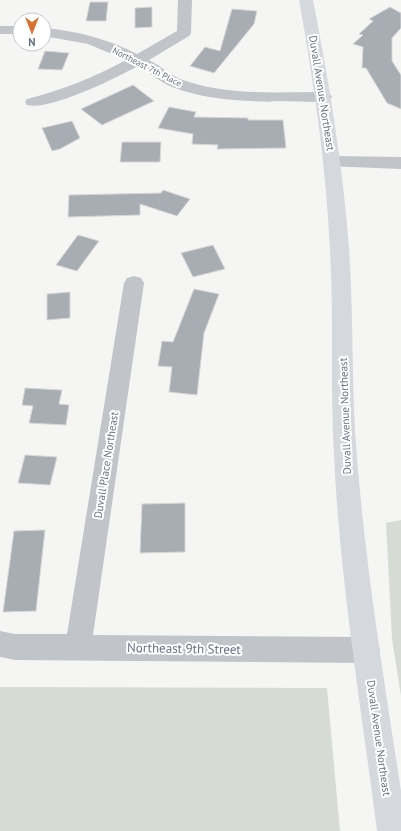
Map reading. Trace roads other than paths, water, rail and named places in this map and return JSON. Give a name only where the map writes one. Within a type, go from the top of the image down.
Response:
[{"type":"main road","name":"Duvall Avenue Northeast","points":[[306,0],[324,97],[333,162],[340,251],[345,455],[353,551],[392,831]]},
{"type":"street","points":[[33,102],[60,97],[139,60],[184,33],[185,0]]},
{"type":"street","points":[[0,30],[12,30]]},
{"type":"street","name":"Northeast 7th Place","points":[[52,33],[93,40],[139,60],[176,83],[200,90],[230,95],[324,97]]},
{"type":"street","points":[[333,162],[401,163]]},
{"type":"street","name":"Duvall Place Northeast","points":[[78,647],[134,283]]},
{"type":"street","name":"Northeast 9th Street","points":[[0,644],[15,647],[367,650]]}]
